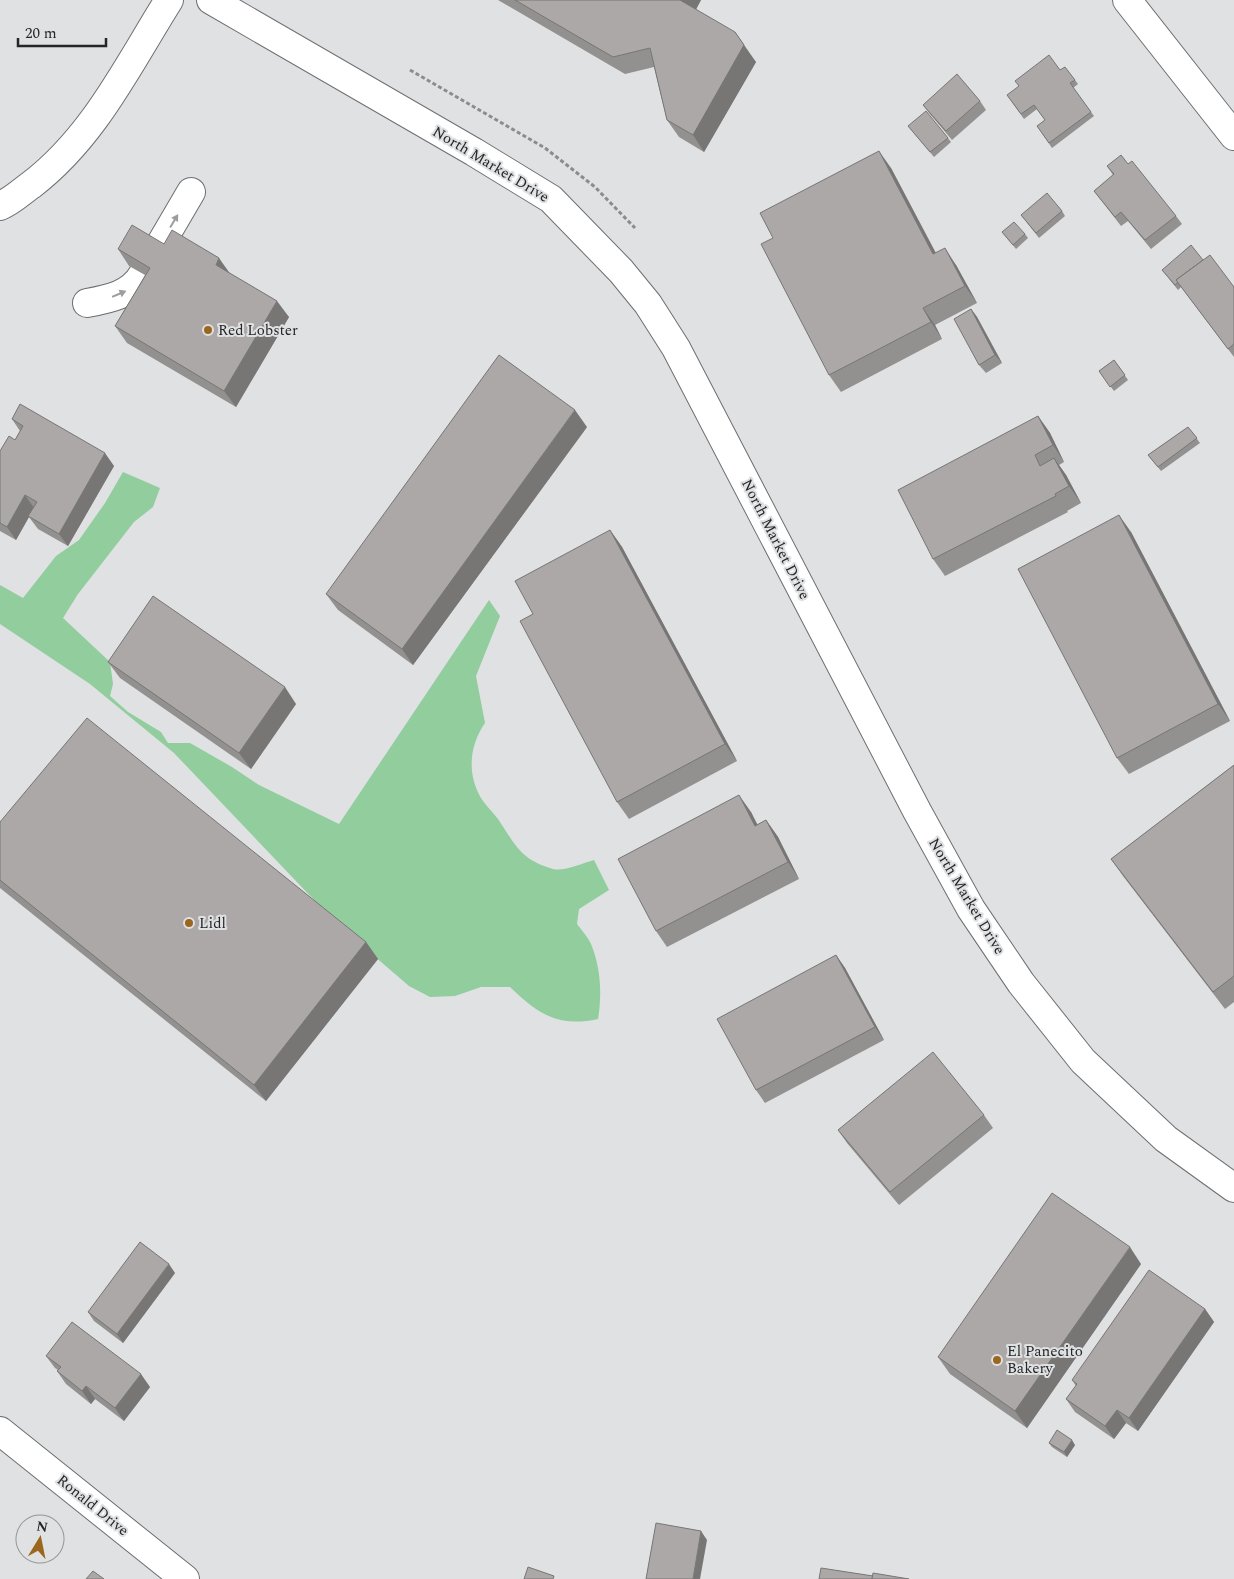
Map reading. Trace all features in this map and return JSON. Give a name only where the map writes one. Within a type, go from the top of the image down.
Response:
[{"type":"street","points":[[0,206],[8,203],[49,172],[91,126],[169,0]]},
{"type":"street","name":"North Market Drive","points":[[211,0],[482,156],[551,199],[621,270],[648,304],[676,348],[917,811],[971,909],[1010,967],[1083,1061],[1166,1139],[1234,1188]]},
{"type":"street","points":[[1127,0],[1234,136]]},
{"type":"street","points":[[157,250],[191,192]]},
{"type":"street","points":[[87,303],[119,295],[136,286],[143,274]]},
{"type":"street","name":"Ronald Drive","points":[[0,1431],[185,1579]]},
{"type":"path","points":[[410,70],[546,148],[596,187],[635,228]]},
{"type":"green space","points":[[123,472],[160,488],[153,507],[134,522],[78,594],[63,618],[110,662],[113,684],[110,696],[128,712],[161,732],[168,743],[190,743],[259,785],[339,824],[489,600],[500,616],[476,676],[485,723],[473,751],[473,779],[483,801],[514,843],[533,861],[557,870],[594,860],[609,890],[579,909],[577,924],[590,941],[597,962],[600,991],[598,1019],[571,1021],[549,1016],[539,1011],[510,987],[481,987],[455,996],[430,997],[409,986],[337,924],[174,753],[90,684],[0,624],[0,585],[23,598],[56,556],[79,540],[105,503]]},
{"type":"building","points":[[515,0],[680,0],[735,32],[744,45],[693,135],[667,120],[650,48],[613,57]]},
{"type":"building","points":[[1049,55],[1060,70],[1065,67],[1075,80],[1070,83],[1091,112],[1049,143],[1037,126],[1045,120],[1034,105],[1021,114],[1007,95],[1019,86],[1015,81]]},
{"type":"building","points":[[957,74],[980,101],[946,131],[923,105]]},
{"type":"building","points":[[926,111],[948,138],[930,152],[908,126]]},
{"type":"building","points":[[879,151],[933,254],[945,248],[965,286],[923,308],[931,322],[829,375],[761,244],[773,238],[760,213]]},
{"type":"building","points":[[1121,155],[1128,164],[1132,161],[1176,216],[1145,240],[1121,212],[1115,217],[1094,191],[1114,174],[1107,166]]},
{"type":"building","points":[[1047,193],[1062,211],[1036,233],[1021,215]]},
{"type":"building","points":[[1014,222],[1025,234],[1013,245],[1002,232]]},
{"type":"building","name":"Red Lobster","points":[[132,225],[164,244],[172,230],[219,258],[216,265],[277,301],[224,391],[115,326],[150,268],[118,249]]},
{"type":"building","points":[[1191,245],[1203,260],[1176,280],[1178,282],[1175,285],[1162,270]]},
{"type":"building","points":[[1210,255],[1234,287],[1234,344],[1228,349],[1176,280]]},
{"type":"building","points":[[971,309],[995,355],[979,365],[954,319]]},
{"type":"building","points":[[499,355],[575,410],[402,649],[326,594]]},
{"type":"building","points":[[1114,360],[1125,375],[1110,387],[1099,371]]},
{"type":"building","points":[[20,404],[105,453],[59,534],[28,516],[37,502],[25,495],[7,527],[0,523],[0,451],[9,436],[15,440],[23,426],[12,419]]},
{"type":"building","points":[[1038,416],[1053,445],[1035,455],[1040,466],[1054,458],[1069,486],[1055,494],[1056,496],[933,559],[898,490]]},
{"type":"building","points":[[1188,427],[1197,438],[1158,467],[1148,455]]},
{"type":"building","points":[[1119,515],[1218,704],[1117,758],[1018,569]]},
{"type":"building","points":[[610,530],[725,744],[617,802],[520,621],[533,614],[515,581]]},
{"type":"building","points":[[153,596],[285,687],[239,753],[108,662]]},
{"type":"building","name":"Lidl","points":[[87,718],[366,942],[254,1085],[0,880],[0,822]]},
{"type":"building","points":[[1234,765],[1234,976],[1213,992],[1111,859]]},
{"type":"building","points":[[739,795],[755,826],[766,820],[788,862],[656,931],[618,859]]},
{"type":"building","points":[[836,955],[875,1027],[756,1090],[717,1019]]},
{"type":"building","points":[[933,1052],[984,1115],[890,1192],[838,1130]]},
{"type":"building","points":[[1052,1193],[1130,1247],[1015,1411],[938,1357]]},
{"type":"building","points":[[140,1242],[169,1264],[117,1334],[88,1312]]},
{"type":"building","points":[[1149,1270],[1205,1309],[1129,1418],[1117,1410],[1105,1426],[1066,1399],[1077,1384],[1072,1380]]},
{"type":"building","points":[[72,1322],[141,1374],[115,1408],[86,1386],[82,1391],[57,1371],[61,1367],[46,1356]]},
{"type":"building","points":[[1057,1430],[1072,1440],[1064,1452],[1049,1443]]},
{"type":"building","points":[[656,1523],[701,1531],[693,1579],[646,1579]]},
{"type":"building","points":[[528,1567],[554,1576],[553,1579],[524,1579]]},
{"type":"building","points":[[821,1568],[873,1576],[872,1579],[819,1579]]},
{"type":"building","points":[[93,1571],[104,1579],[86,1579]]},
{"type":"building","points":[[873,1573],[909,1579],[872,1579]]},
{"type":"place","name":"Red Lobster","points":[[208,330]]},
{"type":"place","name":"Lidl","points":[[189,923]]},
{"type":"place","name":"El Panecito Bakery","points":[[997,1360]]}]
